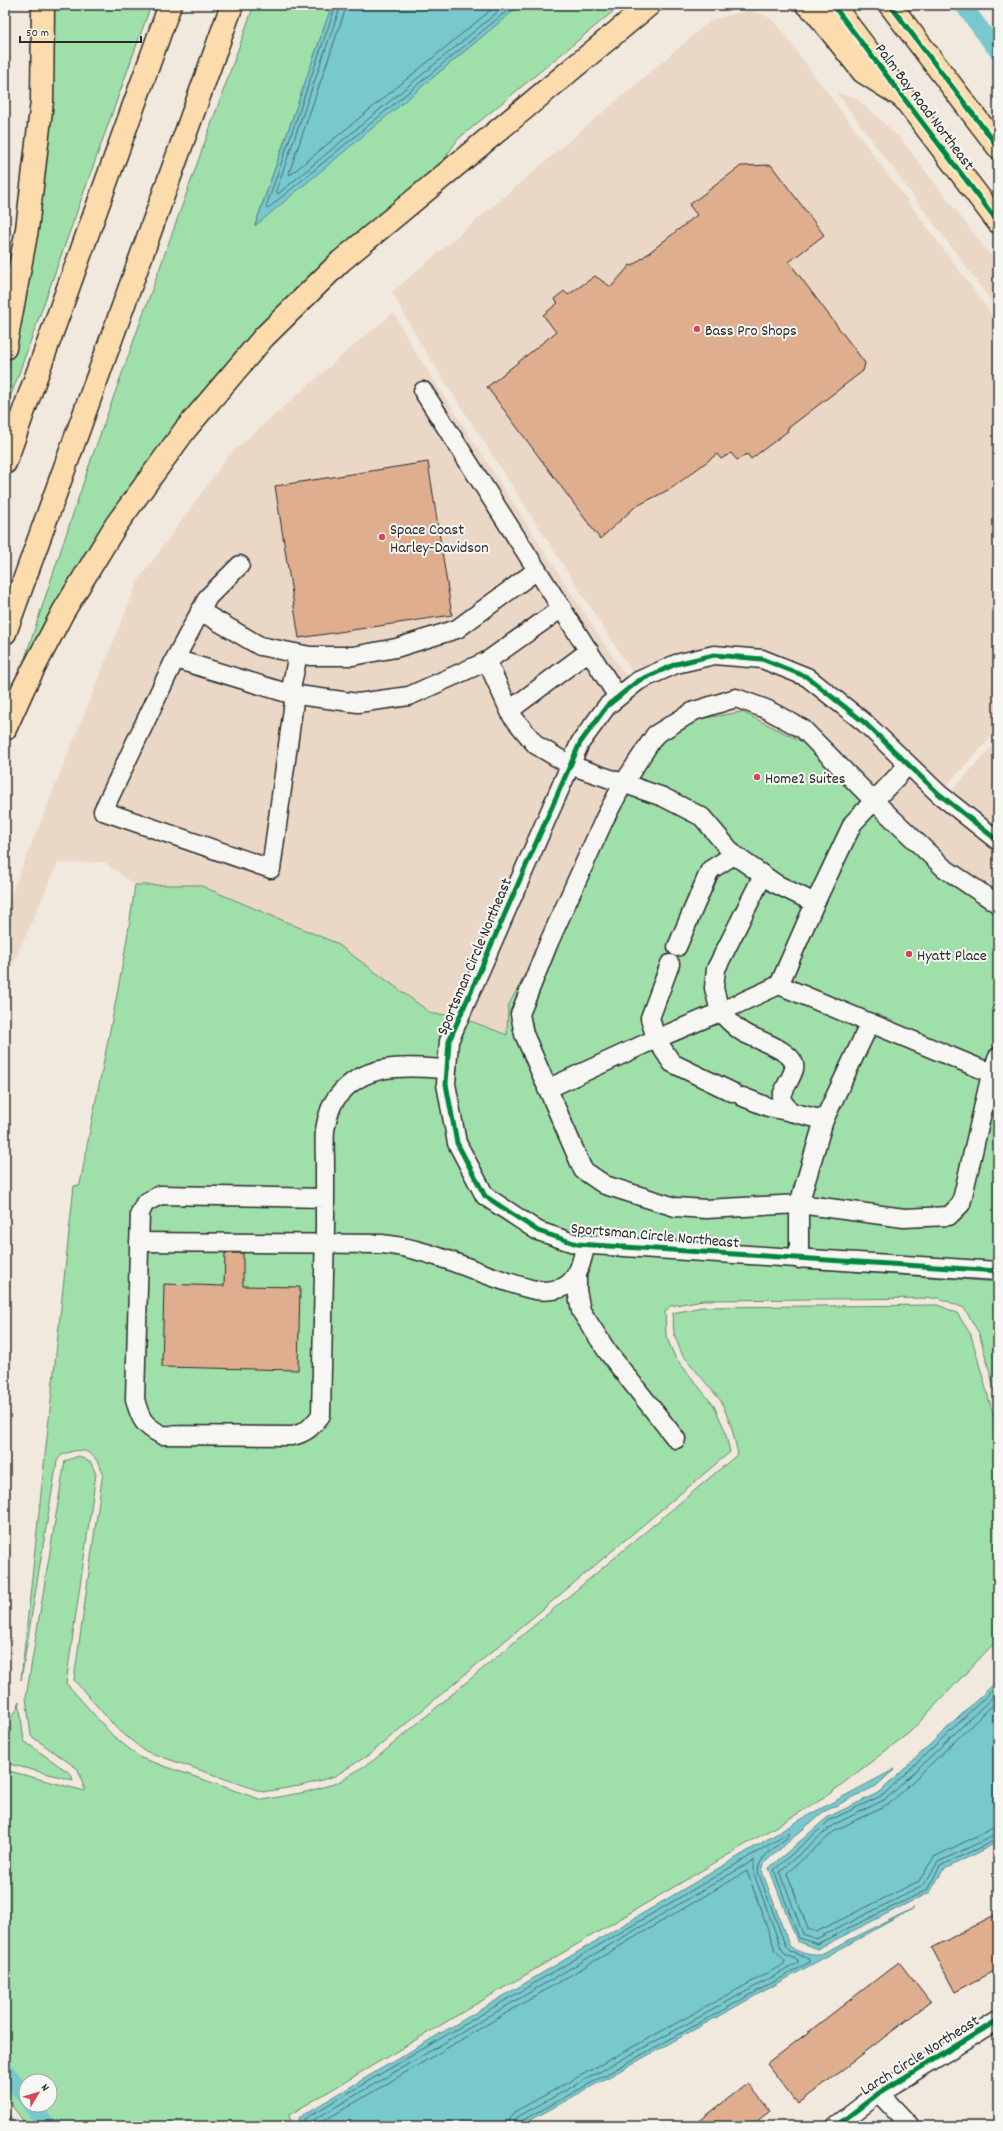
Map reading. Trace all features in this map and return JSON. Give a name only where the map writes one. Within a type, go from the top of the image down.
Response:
[{"type":"main road","points":[[5,348],[27,229],[42,101],[43,5]]},
{"type":"main road","points":[[5,463],[170,5]]},
{"type":"main road","points":[[5,633],[232,5]]},
{"type":"main road","points":[[5,729],[24,687],[63,612],[116,525],[185,430],[264,337],[341,261],[649,5]]},
{"type":"main road","points":[[807,5],[814,10],[863,72],[904,98]]},
{"type":"main road","name":"Palm Bay Road Northeast","points":[[833,5],[998,222]]},
{"type":"main road","name":"Palm Bay Road Northeast","points":[[890,5],[998,147]]},
{"type":"street","points":[[423,391],[618,697]]},
{"type":"street","points":[[240,565],[208,597],[200,611],[175,659],[103,811],[271,869],[298,654]]},
{"type":"street","points":[[200,611],[260,646],[310,656],[353,656],[396,648],[457,629],[537,570]]},
{"type":"street","points":[[175,659],[292,694],[358,703],[409,696],[488,661],[562,608]]},
{"type":"street","points":[[510,710],[589,651]]},
{"type":"street","name":"Sportsman Circle Northeast","points":[[998,840],[939,794],[865,723],[807,677],[762,659],[714,655],[676,664],[638,681],[607,706],[580,743],[449,1041],[446,1084],[457,1143],[485,1196],[538,1231],[577,1244],[998,1272]]},
{"type":"street","points":[[488,661],[510,710],[536,745],[570,765],[664,797],[702,817],[734,854],[776,884],[815,903]]},
{"type":"street","points":[[998,904],[944,868],[802,729],[766,709],[736,698],[694,711],[655,735],[623,784],[605,818],[549,942],[520,1014],[524,1034],[583,1170],[605,1185],[675,1207],[706,1209],[799,1204],[904,1218],[949,1216],[961,1204],[998,1057]]},
{"type":"street","points":[[547,1089],[779,985],[815,903],[853,823],[873,800],[908,765]]},
{"type":"street","points":[[677,947],[710,870],[734,854]]},
{"type":"street","points":[[763,875],[716,969],[714,988],[720,1012],[742,1032],[784,1052],[793,1061],[794,1068],[782,1091],[781,1100],[791,1112]]},
{"type":"street","points":[[670,964],[650,1018],[656,1039],[672,1062],[737,1094],[768,1107],[824,1120]]},
{"type":"street","points":[[779,985],[994,1075]]},
{"type":"street","points":[[799,1259],[799,1204],[824,1120],[870,1023]]},
{"type":"street","points":[[325,1198],[160,1195],[145,1204],[140,1213],[135,1400],[139,1415],[148,1428],[162,1435],[292,1436],[304,1434],[321,1415],[325,1198],[325,1131],[329,1112],[337,1097],[346,1087],[361,1076],[376,1069],[392,1067],[447,1068]]},
{"type":"street","points":[[140,1242],[405,1246],[456,1262],[532,1289],[550,1290],[566,1286],[577,1275]]},
{"type":"street","points":[[586,1244],[577,1275],[577,1290],[581,1311],[607,1351],[676,1439]]},
{"type":"street","name":"Larch Circle Northeast","points":[[836,2126],[879,2092],[998,2020]]},
{"type":"street","points":[[879,2092],[910,2126]]},
{"type":"shaded area","points":[[750,11],[767,16],[778,26],[998,323],[998,729],[939,794],[807,677],[714,655],[638,681],[420,343],[392,292],[710,21],[729,15]]},
{"type":"shaded area","points":[[837,93],[855,97],[899,137],[998,265],[998,310]]},
{"type":"shaded area","points":[[394,313],[413,348],[627,679],[599,701],[451,1015],[432,1014],[336,943],[199,885],[135,885],[104,862],[58,863],[5,982],[5,910],[138,581],[229,455],[354,345]]},
{"type":"shaded area","points":[[714,664],[759,667],[802,684],[859,729],[933,801],[998,852],[998,907],[507,1035],[468,1020],[588,746],[613,712],[642,688],[678,673]]},
{"type":"shaded area","points":[[998,740],[998,829],[951,792]]},
{"type":"green space","points":[[52,5],[151,5],[5,412],[5,384],[23,303]]},
{"type":"green space","points":[[254,5],[332,5],[255,225],[520,5],[621,5],[458,139],[432,177],[272,320],[19,676],[91,460]]},
{"type":"green space","points":[[742,712],[851,766],[998,907],[998,1264],[580,1235],[543,1223],[492,1189],[466,1139],[455,1083],[458,1042],[468,1020],[507,1035],[508,1006],[662,725]]},
{"type":"green space","points":[[135,885],[199,885],[336,943],[432,1014],[451,1015],[440,1041],[438,1084],[449,1147],[479,1203],[532,1238],[575,1252],[998,1282],[998,1402],[979,1333],[964,1308],[939,1298],[703,1300],[670,1306],[665,1312],[666,1336],[675,1357],[714,1406],[724,1428],[730,1452],[370,1754],[335,1776],[305,1785],[263,1792],[145,1751],[119,1731],[74,1680],[103,1472],[91,1454],[82,1450],[70,1452],[61,1456],[57,1461],[21,1680],[74,1186],[80,1185],[130,923]]},
{"type":"green space","points":[[938,1305],[957,1313],[971,1335],[998,1432],[998,1639],[910,1732],[824,1798],[289,2115],[292,2126],[55,2126],[45,2113],[58,2113],[58,2073],[18,2073],[18,2077],[5,2060],[5,1770],[85,1791],[78,1769],[31,1736],[26,1697],[65,1461],[79,1456],[91,1463],[96,1474],[66,1683],[113,1736],[141,1758],[262,1800],[306,1792],[337,1783],[374,1760],[738,1454],[731,1425],[721,1401],[682,1354],[674,1334],[673,1313],[702,1307]]},
{"type":"green space","points":[[19,1701],[24,1741],[71,1774],[73,1780],[5,1763],[5,1726],[18,1708]]},
{"type":"green space","points":[[5,2074],[18,2091],[18,2113],[35,2113],[45,2126],[27,2126],[5,2096]]},
{"type":"green space","points":[[5,2110],[17,2126],[5,2126]]},
{"type":"water","points":[[332,5],[520,5],[255,226]]},
{"type":"water","points":[[998,1680],[998,1842],[943,1870],[930,1892],[817,1949],[797,1941],[769,1868],[828,1817],[880,1792]]},
{"type":"water","points":[[895,1769],[876,1786],[823,1812],[765,1862],[762,1871],[789,1945],[799,1952],[819,1955],[914,1908],[520,2126],[300,2126],[298,2118],[805,1817]]},
{"type":"building","name":"Bass Pro Shops","points":[[771,165],[824,235],[789,262],[865,363],[863,371],[787,429],[788,431],[751,459],[747,454],[737,460],[731,453],[721,459],[717,454],[672,488],[635,507],[600,539],[487,387],[556,332],[543,315],[558,303],[554,299],[564,291],[568,295],[595,276],[611,287],[630,265],[632,266],[697,215],[689,205],[741,166]]},
{"type":"building","points":[[428,462],[452,615],[299,638],[275,486]]},
{"type":"building","points":[[225,1253],[243,1253],[243,1286],[300,1287],[298,1370],[162,1367],[164,1284],[224,1286]]},
{"type":"building","points":[[998,1913],[998,1969],[955,1992],[932,1948]]},
{"type":"building","points":[[899,1962],[930,2002],[798,2104],[767,2064]]},
{"type":"building","points":[[748,2083],[770,2111],[751,2126],[693,2126]]},
{"type":"waterway","points":[[963,5],[998,52]]},
{"type":"waterway","points":[[5,2070],[18,2087]]},
{"type":"waterway","points":[[37,2113],[47,2126]]},
{"type":"cycle path","points":[[833,5],[998,222]]},
{"type":"cycle path","points":[[890,5],[998,147]]},
{"type":"cycle path","points":[[998,841],[939,794],[865,723],[807,677],[762,659],[714,655],[676,664],[638,681],[607,706],[580,743],[449,1041],[446,1084],[457,1143],[485,1196],[538,1231],[577,1244],[998,1271]]},
{"type":"cycle path","points":[[836,2126],[879,2093],[998,2020]]},
{"type":"place","name":"Bass Pro Shops","points":[[697,329]]},
{"type":"place","name":"Space Coast Harley-Davidson","points":[[382,537]]},
{"type":"place","name":"Home2 Suites","points":[[757,777]]},
{"type":"place","name":"Hyatt Place","points":[[909,954]]}]
